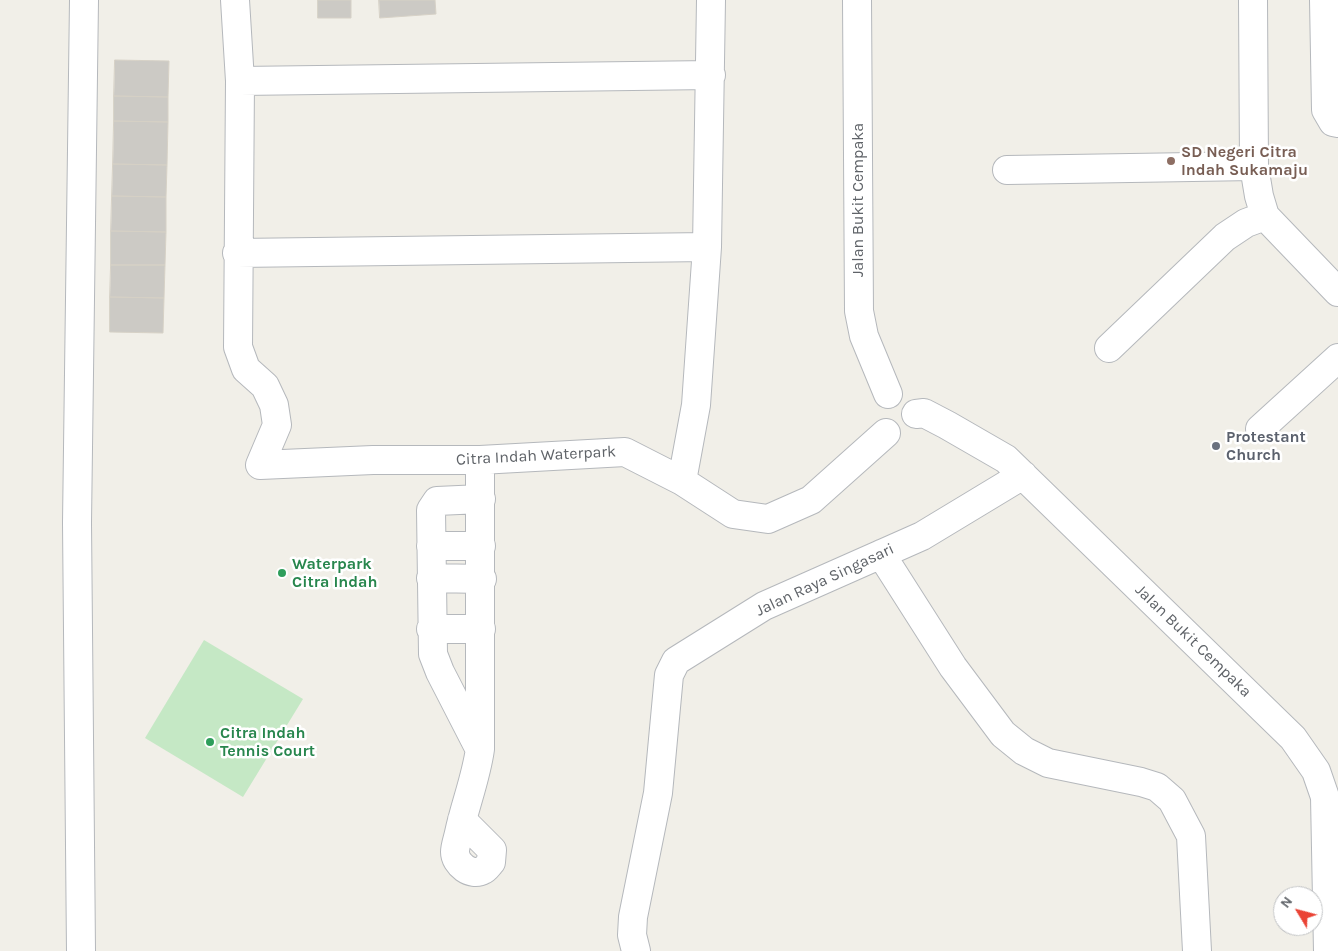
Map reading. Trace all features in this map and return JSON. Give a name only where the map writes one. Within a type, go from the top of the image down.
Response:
[{"type":"street","points":[[81,951],[77,523],[84,0]]},
{"type":"street","points":[[236,0],[240,81],[237,253],[708,247]]},
{"type":"street","points":[[682,481],[696,405],[708,247],[711,0]]},
{"type":"street","name":"Jalan Bukit Cempaka","points":[[857,0],[859,311],[864,336],[888,394]]},
{"type":"street","points":[[1253,0],[1254,166],[1259,196],[1265,216],[1338,292]]},
{"type":"street","points":[[1324,0],[1326,110],[1333,122],[1338,124]]},
{"type":"street","points":[[240,81],[711,75]]},
{"type":"street","points":[[1007,170],[1254,166]]},
{"type":"street","points":[[1109,348],[1226,237],[1246,223],[1265,216]]},
{"type":"street","name":"Citra Indah Waterpark","points":[[237,253],[238,347],[246,369],[265,386],[274,405],[277,425],[260,466],[373,460],[480,460],[624,452],[682,481],[733,514],[768,519],[811,500],[886,433]]},
{"type":"street","points":[[1260,429],[1338,358]]},
{"type":"street","points":[[902,393],[913,401],[916,414],[912,427],[906,432],[900,434],[886,433],[880,428],[875,416],[878,403],[888,394],[902,393]]},
{"type":"street","name":"Jalan Bukit Cempaka","points":[[916,414],[924,413],[1006,459],[1293,738],[1316,771],[1326,797],[1328,951]]},
{"type":"street","points":[[462,820],[480,749],[482,579],[480,460]]},
{"type":"street","name":"Jalan Raya Singasari","points":[[636,951],[632,936],[633,917],[658,793],[669,675],[676,662],[764,606],[922,536],[1023,475]]},
{"type":"street","points":[[480,749],[432,654],[431,510],[433,504],[438,500],[481,499]]},
{"type":"street","points":[[431,546],[481,546]]},
{"type":"street","points":[[881,554],[953,667],[1003,734],[1024,751],[1048,763],[1141,782],[1157,787],[1172,800],[1191,836],[1198,951]]},
{"type":"street","points":[[431,578],[482,579]]},
{"type":"street","points":[[431,629],[481,629]]},
{"type":"street","points":[[440,672],[480,672]]},
{"type":"green space","points":[[204,640],[303,699],[243,797],[145,738]]},
{"type":"building","points":[[318,0],[351,0],[351,18],[318,18]]},
{"type":"building","points":[[379,0],[435,0],[436,14],[380,18]]},
{"type":"building","points":[[115,60],[169,61],[168,97],[114,96]]},
{"type":"building","points":[[114,96],[168,97],[168,122],[114,121]]},
{"type":"building","points":[[114,121],[168,122],[167,165],[113,164]]},
{"type":"building","points":[[113,164],[167,165],[166,197],[112,196]]},
{"type":"building","points":[[112,196],[166,197],[166,232],[111,231]]},
{"type":"building","points":[[111,231],[166,232],[165,265],[111,265]]},
{"type":"building","points":[[111,265],[165,265],[164,298],[110,297]]},
{"type":"building","points":[[110,297],[164,298],[163,333],[110,332]]},
{"type":"place","name":"SD Negeri Citra Indah Sukamaju","points":[[1171,161]]},
{"type":"place","name":"Protestant Church","points":[[1216,446]]},
{"type":"place","name":"Waterpark Citra Indah","points":[[282,573]]},
{"type":"place","name":"Citra Indah Tennis Court","points":[[210,742]]}]
